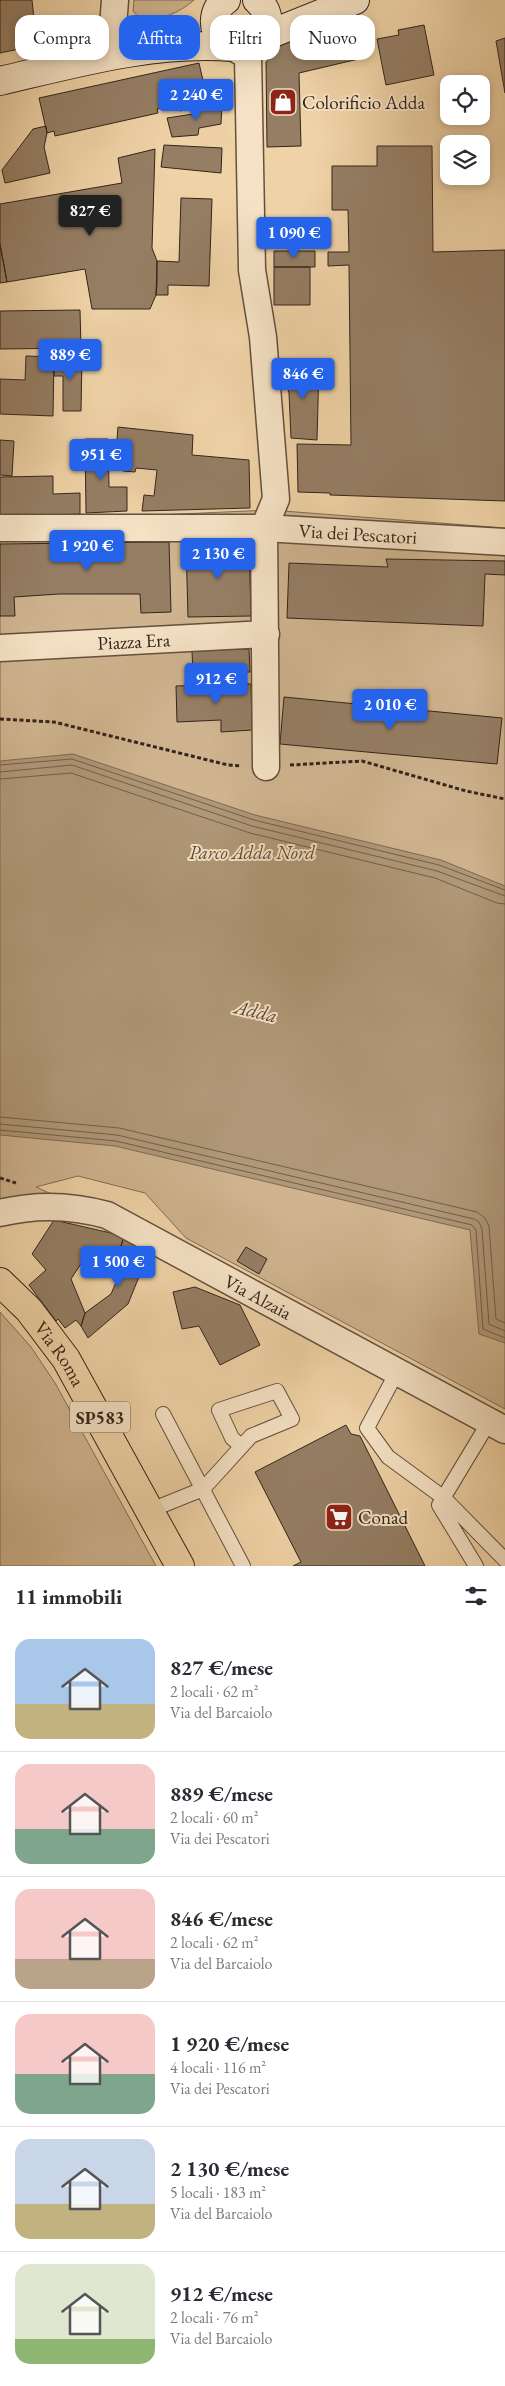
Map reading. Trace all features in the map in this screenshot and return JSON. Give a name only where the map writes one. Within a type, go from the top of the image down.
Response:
[{"type":"main road","points":[[260,3],[277,7],[329,0]]},
{"type":"main road","points":[[280,30],[355,0]]},
{"type":"main road","points":[[217,15],[222,3]]},
{"type":"main road","points":[[200,17],[222,3]]},
{"type":"main road","points":[[260,3],[267,15]]},
{"type":"main road","points":[[0,81],[119,55]]},
{"type":"main road","name":"Via Roma","points":[[0,1282],[38,1322],[66,1359],[180,1566]]},
{"type":"street","points":[[111,56],[115,0]]},
{"type":"street","points":[[248,60],[252,270],[263,337],[276,499],[264,528],[266,767]]},
{"type":"street","name":"Via dei Pescatori","points":[[0,528],[264,528],[505,542]]},
{"type":"street","name":"Piazza Era","points":[[0,648],[266,634]]},
{"type":"street","name":"Via Alzaia","points":[[0,1213],[24,1208],[60,1206],[107,1214],[497,1426]]},
{"type":"lane","points":[[397,1372],[367,1428],[388,1457],[444,1498],[505,1560]]},
{"type":"lane","points":[[150,1510],[203,1489],[242,1446],[251,1436],[292,1419],[277,1391],[219,1410],[232,1438],[242,1446]]},
{"type":"lane","points":[[163,1414],[243,1566]]},
{"type":"lane","points":[[476,1566],[439,1505],[497,1426]]},
{"type":"green space","points":[[134,0],[194,0],[182,9],[169,15],[136,15],[133,11]]},
{"type":"green space","name":"Parco Adda Nord","points":[[270,510],[505,528],[505,1409],[186,1238],[145,1193],[78,1176],[36,1187],[58,1197],[33,1195],[0,1200],[0,522]]},
{"type":"green space","points":[[0,1312],[31,1347],[55,1383],[156,1566],[0,1566]]},
{"type":"water","name":"Adda","points":[[73,754],[255,815],[441,860],[505,886],[505,1343],[479,1334],[470,1230],[115,1146],[0,1135],[0,761]]},
{"type":"building","points":[[0,0],[32,0],[34,15],[15,15],[15,50],[0,53]]},
{"type":"building","points":[[424,25],[434,75],[386,85],[377,39],[399,35],[398,30]]},
{"type":"building","points":[[505,38],[505,93],[496,41]]},
{"type":"building","name":"Colorificio Adda","points":[[290,42],[290,60],[354,60],[299,73],[301,146],[267,147],[266,62],[268,60],[280,60],[280,44]]},
{"type":"building","points":[[199,63],[207,98],[190,102],[192,108],[180,111],[179,104],[157,109],[158,113],[55,136],[54,131],[47,133],[39,98]]},
{"type":"building","points":[[222,104],[221,124],[199,128],[198,135],[172,137],[167,118],[193,114],[203,105]]},
{"type":"building","points":[[46,126],[47,133],[44,147],[50,173],[5,183],[2,170],[33,129]]},
{"type":"building","points":[[164,145],[222,148],[221,173],[161,167]]},
{"type":"building","points":[[377,146],[432,146],[433,252],[505,250],[505,501],[330,495],[330,493],[298,492],[297,444],[351,445],[349,265],[328,266],[328,252],[349,252],[348,210],[332,210],[332,166],[377,166]]},
{"type":"building","points":[[155,149],[152,248],[157,261],[157,285],[156,295],[150,309],[92,309],[85,269],[7,282],[0,244],[0,204],[122,183],[118,158]]},
{"type":"building","points":[[181,198],[212,199],[209,286],[168,285],[168,295],[156,295],[157,261],[179,262]]},
{"type":"building","points":[[0,244],[7,282],[0,283]]},
{"type":"building","points":[[274,251],[315,251],[315,267],[274,267]]},
{"type":"building","points":[[274,267],[310,267],[310,305],[274,305]]},
{"type":"building","points":[[80,310],[81,348],[0,349],[0,311]]},
{"type":"building","points":[[26,356],[54,357],[53,416],[0,414],[0,379],[25,380]]},
{"type":"building","points":[[54,357],[82,357],[81,411],[63,411],[63,376],[54,376]]},
{"type":"building","points":[[281,365],[319,366],[317,440],[291,438],[289,393]]},
{"type":"building","points":[[118,427],[193,435],[192,455],[249,460],[250,508],[142,511],[144,495],[154,496],[157,470],[136,468],[135,472],[123,471],[124,467],[115,466]]},
{"type":"building","points":[[85,439],[108,439],[109,487],[127,487],[127,511],[86,513]]},
{"type":"building","points":[[0,440],[14,441],[12,476],[0,475]]},
{"type":"building","points":[[53,476],[53,494],[80,493],[80,514],[0,517],[0,477]]},
{"type":"building","points":[[169,542],[171,612],[141,613],[140,594],[59,594],[14,597],[15,616],[0,616],[0,544]]},
{"type":"building","points":[[249,543],[251,616],[188,617],[186,544]]},
{"type":"building","points":[[386,559],[505,561],[505,575],[485,574],[483,626],[287,618],[289,563],[388,567]]},
{"type":"building","points":[[249,649],[250,672],[193,674],[192,651]]},
{"type":"building","points":[[251,684],[252,730],[221,732],[221,720],[177,722],[176,686]]},
{"type":"building","points":[[284,697],[502,718],[497,764],[280,744]]},
{"type":"building","points":[[54,1220],[124,1236],[118,1256],[90,1250],[71,1279],[85,1313],[81,1326],[76,1320],[65,1328],[58,1319],[56,1321],[29,1285],[46,1270],[32,1254]]},
{"type":"building","points":[[124,1236],[138,1241],[147,1257],[128,1304],[88,1338],[81,1326],[85,1313],[111,1294],[124,1264],[118,1256]]},
{"type":"building","points":[[246,1247],[267,1259],[259,1274],[237,1261]]},
{"type":"building","points":[[195,1287],[240,1305],[260,1345],[220,1365],[199,1326],[182,1329],[173,1292]]},
{"type":"building","name":"Conad","points":[[346,1425],[351,1434],[360,1436],[425,1566],[293,1566],[301,1562],[255,1472]]},
{"type":"place","name":"Colorificio Adda","points":[[283,102]]},
{"type":"place","name":"Conad","points":[[339,1517]]}]
